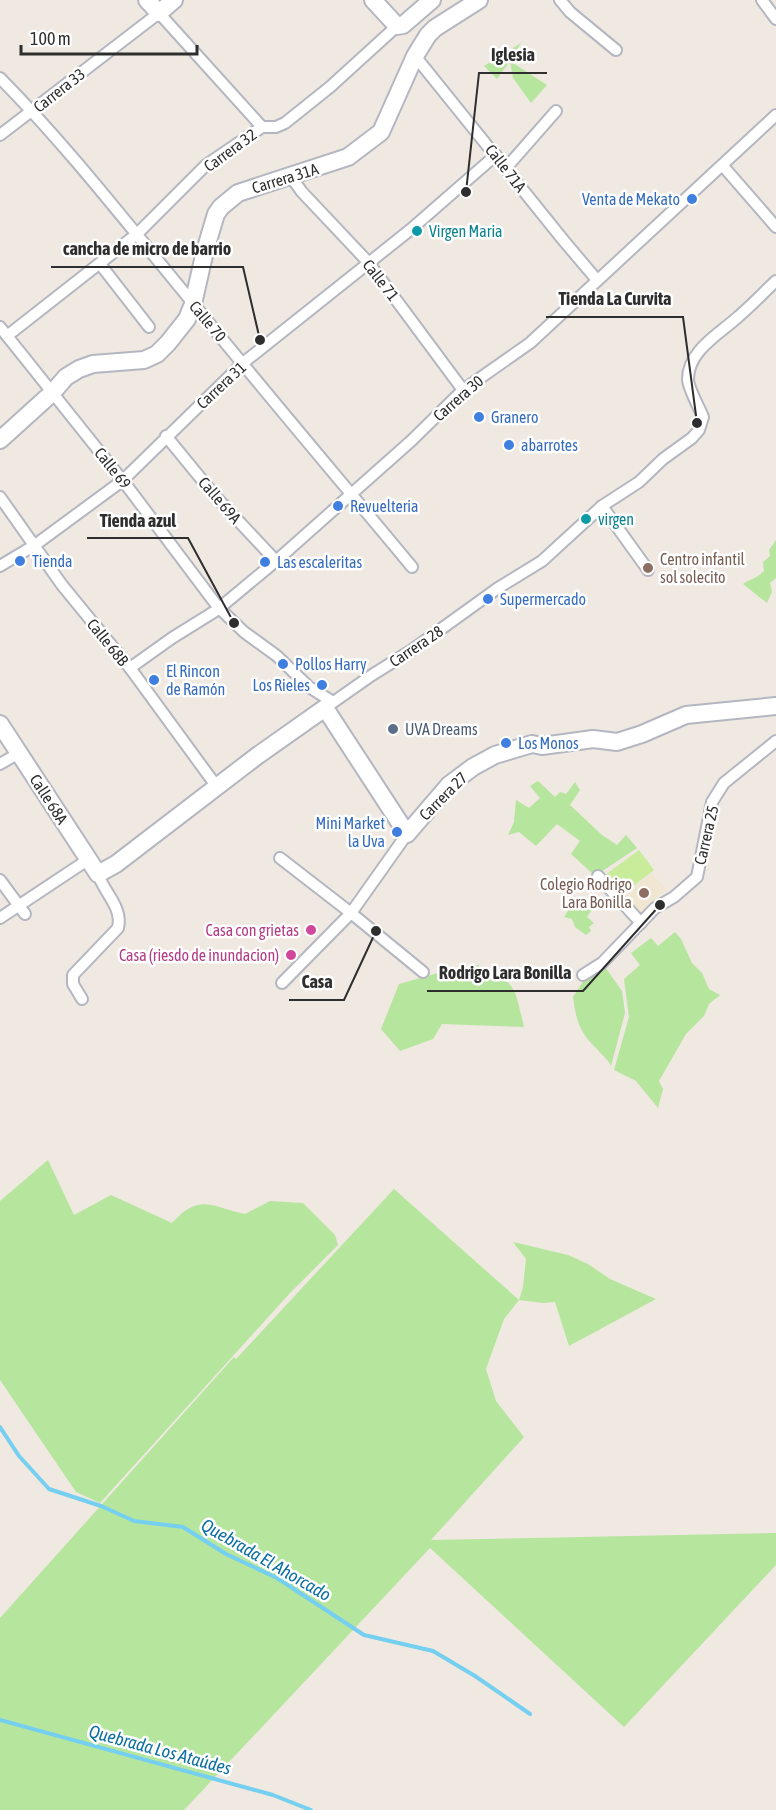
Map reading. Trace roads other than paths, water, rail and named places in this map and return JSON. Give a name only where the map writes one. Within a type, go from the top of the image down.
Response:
[{"type":"street","name":"Carrera 33","points":[[0,135],[32,111],[153,6],[174,0]]},
{"type":"street","points":[[373,0],[397,26]]},
{"type":"street","name":"Carrera 32","points":[[4,332],[100,264],[137,234],[206,165],[261,127],[276,127],[285,123],[330,87],[397,26],[403,25],[432,0]]},
{"type":"street","name":"Carrera 31A","points":[[0,440],[52,393],[66,377],[79,369],[93,364],[144,360],[157,354],[187,319],[216,214],[221,207],[237,193],[265,182],[291,177],[348,157],[381,132],[415,56],[435,28],[479,0]]},
{"type":"street","points":[[560,0],[570,12],[616,50]]},
{"type":"street","points":[[762,0],[776,19]]},
{"type":"street","points":[[153,6],[261,127]]},
{"type":"street","name":"Calle 71A","points":[[415,56],[597,280]]},
{"type":"street","name":"Calle 70","points":[[0,78],[32,111],[137,234],[412,567]]},
{"type":"street","points":[[506,168],[556,111]]},
{"type":"street","name":"Carrera 30","points":[[130,668],[219,608],[276,561],[411,441],[463,390],[530,343],[776,116]]},
{"type":"street","name":"Carrera 31","points":[[0,566],[34,545],[122,481],[243,363],[410,230],[496,154]]},
{"type":"street","points":[[723,166],[776,227]]},
{"type":"street","name":"Calle 71","points":[[291,177],[302,192],[368,262],[463,390]]},
{"type":"street","points":[[100,264],[149,327]]},
{"type":"street","name":"Carrera 28","points":[[98,874],[116,864],[329,705],[412,650],[498,588],[542,561],[602,506],[639,482],[663,459],[692,438],[699,430],[703,417],[688,381],[689,369],[695,357],[776,280]]},
{"type":"street","name":"Calle 69","points":[[4,332],[219,608],[244,632],[277,656],[329,705],[406,834]]},
{"type":"street","name":"Calle 69A","points":[[166,436],[216,497],[276,561]]},
{"type":"street","name":"Calle 68B","points":[[0,497],[62,585],[130,668],[217,788]]},
{"type":"street","points":[[602,506],[648,570]]},
{"type":"street","name":"Carrera 27","points":[[282,983],[351,913],[406,834],[449,785],[473,767],[495,755],[532,744],[542,746],[593,739],[617,742],[686,716],[776,706]]},
{"type":"street","name":"Calle 68A","points":[[0,724],[89,859],[100,882],[112,898],[120,920],[117,928],[73,975],[73,984],[82,999]]},
{"type":"street","name":"Carrera 25","points":[[583,975],[602,963],[655,908],[674,897],[697,877],[712,802],[724,783],[776,741]]},
{"type":"street","points":[[0,764],[19,753]]},
{"type":"street","points":[[280,858],[423,972]]},
{"type":"street","points":[[0,918],[22,910],[89,859]]},
{"type":"street","points":[[598,876],[641,923]]},
{"type":"street","points":[[0,880],[22,910]]},
{"type":"waterway","name":"Quebrada El Ahorcado","points":[[0,1427],[19,1456],[49,1489],[101,1506],[134,1521],[183,1527],[226,1554],[277,1578],[364,1635],[433,1651],[475,1676],[530,1714]]},
{"type":"waterway","name":"Quebrada Los Ataúdes","points":[[0,1720],[273,1795],[311,1810]]},
{"type":"place","name":"Iglesia","points":[[466,192]]},
{"type":"place","name":"Venta de Mekato","points":[[692,199]]},
{"type":"place","name":"Virgen Maria","points":[[417,231]]},
{"type":"place","name":"cancha de micro de barrio","points":[[260,340]]},
{"type":"place","name":"Granero","points":[[479,417]]},
{"type":"place","name":"Tienda La Curvita","points":[[697,423]]},
{"type":"place","name":"abarrotes","points":[[509,445]]},
{"type":"place","name":"Revuelteria","points":[[338,506]]},
{"type":"place","name":"virgen","points":[[586,519]]},
{"type":"place","name":"Tienda","points":[[20,561]]},
{"type":"place","name":"Las escaleritas","points":[[265,562]]},
{"type":"place","name":"Centro infantil sol solecito","points":[[648,568]]},
{"type":"place","name":"Supermercado","points":[[488,599]]},
{"type":"place","name":"Tienda azul","points":[[234,623]]},
{"type":"place","name":"Pollos Harry","points":[[283,664]]},
{"type":"place","name":"El Rincon de Ramón","points":[[154,680]]},
{"type":"place","name":"Los Rieles","points":[[322,685]]},
{"type":"place","name":"UVA Dreams","points":[[393,729]]},
{"type":"place","name":"Los Monos","points":[[506,743]]},
{"type":"place","name":"Mini Market la Uva","points":[[397,832]]},
{"type":"place","name":"Colegio Rodrigo Lara Bonilla","points":[[644,893]]},
{"type":"place","name":"Rodrigo Lara Bonilla","points":[[660,905]]},
{"type":"place","name":"Casa con grietas","points":[[311,930]]},
{"type":"place","name":"Casa","points":[[376,931]]},
{"type":"place","name":"Casa (riesdo de inundacion)","points":[[291,955]]}]
